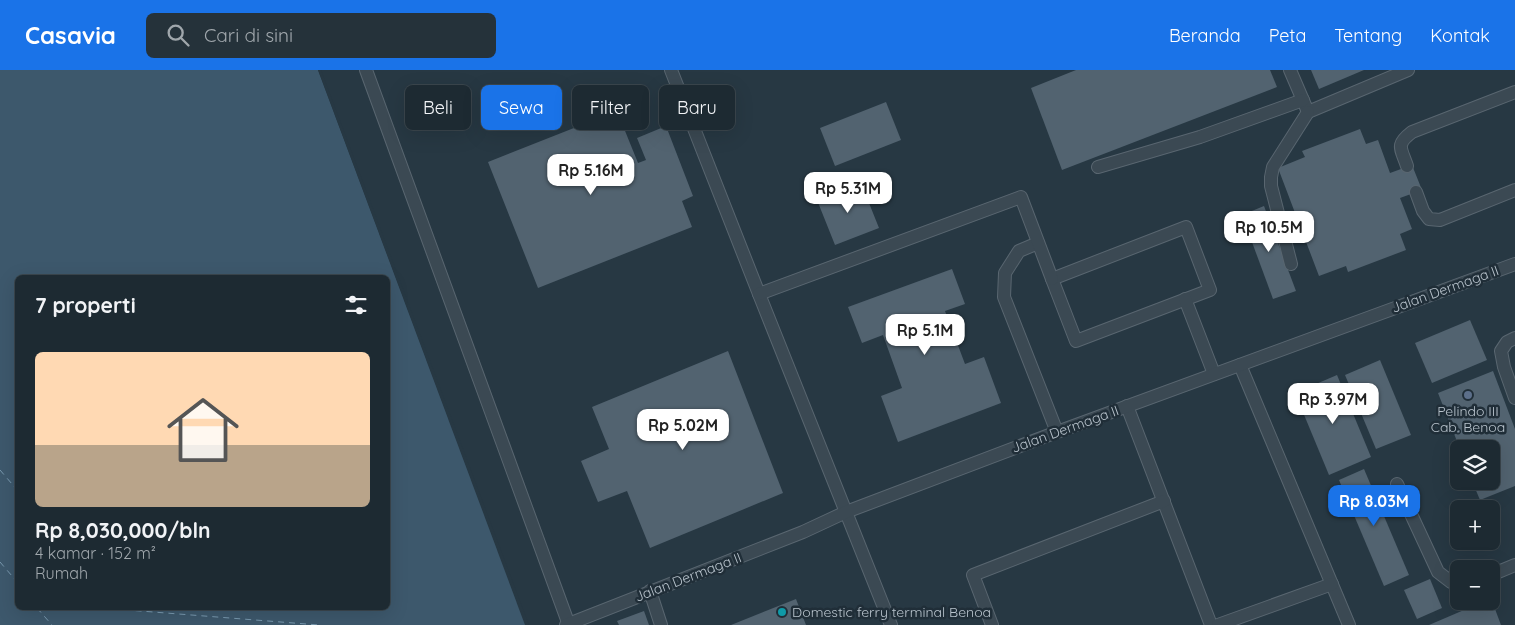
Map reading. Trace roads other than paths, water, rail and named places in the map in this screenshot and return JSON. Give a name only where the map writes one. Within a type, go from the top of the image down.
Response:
[{"type":"lane","points":[[366,70],[568,625]]},
{"type":"lane","points":[[671,70],[758,294],[891,625]]},
{"type":"lane","points":[[1290,70],[1305,106]]},
{"type":"lane","points":[[1098,167],[1305,106],[1408,70]]},
{"type":"lane","points":[[1407,166],[1400,147],[1402,139],[1412,132],[1515,92]]},
{"type":"lane","points":[[1291,264],[1271,186],[1271,176],[1273,167],[1305,106]]},
{"type":"lane","points":[[1416,192],[1423,210],[1429,219],[1440,220],[1515,190]]},
{"type":"lane","points":[[758,294],[1021,198],[1038,243],[1076,341],[1210,290],[1186,227],[1052,279]]},
{"type":"lane","points":[[1038,243],[1020,251],[1005,273],[1004,296],[1058,432]]},
{"type":"lane","name":"Jalan Dermaga II","points":[[568,625],[802,532],[846,512],[1127,406],[1515,264]]},
{"type":"lane","points":[[1185,299],[1214,374]]},
{"type":"lane","points":[[1515,338],[1507,342],[1501,351],[1504,367],[1515,398]]},
{"type":"lane","points":[[1240,365],[1349,625]]},
{"type":"lane","points":[[1127,406],[1211,625]]},
{"type":"lane","points":[[1397,484],[1438,572],[1450,581]]},
{"type":"lane","points":[[992,625],[973,575],[1164,501]]},
{"type":"lane","points":[[1500,571],[1515,565]]},
{"type":"lane","points":[[1218,625],[1332,584]]},
{"type":"lane","points":[[650,591],[661,625]]},
{"type":"water","points":[[0,70],[318,70],[526,625],[0,625]]},
{"type":"place","name":"Pelindo III Cab. Benoa","points":[[1468,395]]},
{"type":"place","name":"Domestic ferry terminal Benoa","points":[[782,612]]}]
